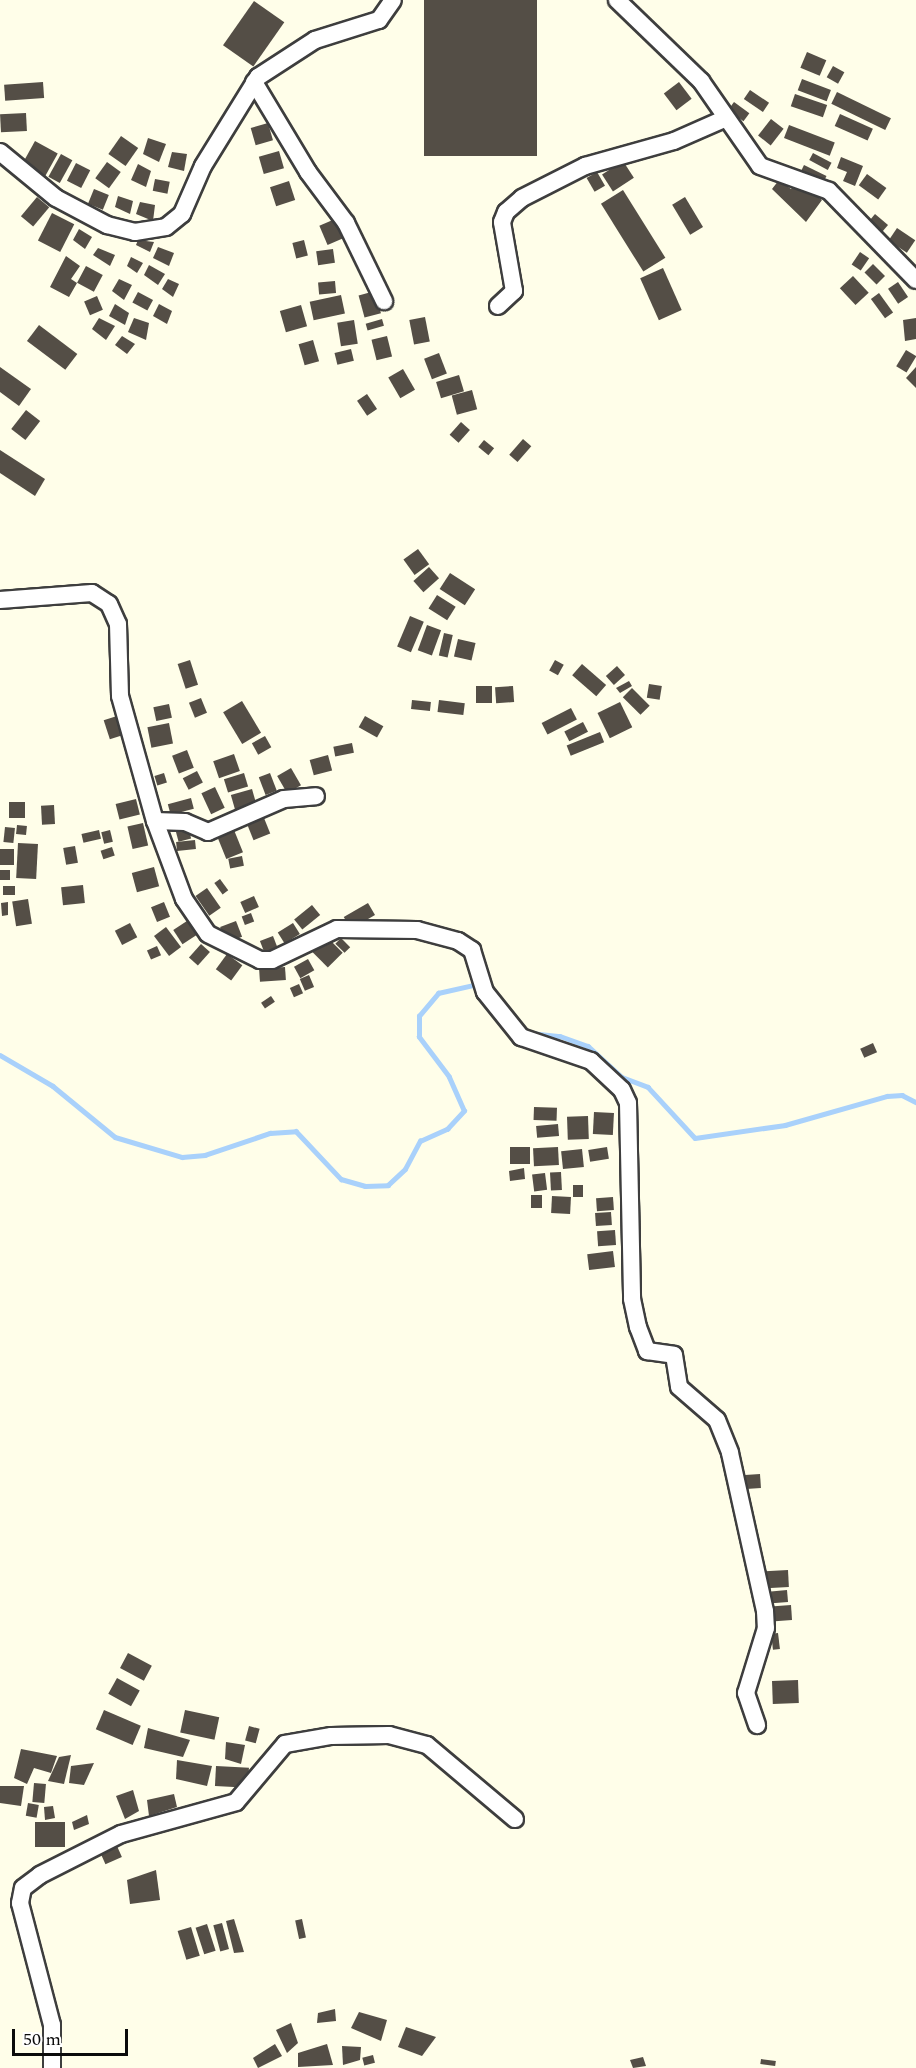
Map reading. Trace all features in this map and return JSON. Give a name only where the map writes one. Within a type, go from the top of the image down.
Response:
[{"type":"street","points":[[0,152],[56,198],[107,225],[152,231],[182,214],[203,166],[254,82],[282,57],[315,40],[380,20],[393,0]]},
{"type":"street","points":[[617,0],[701,81],[724,119],[760,166],[829,190],[916,280]]},
{"type":"street","points":[[254,82],[308,172],[346,223],[384,301]]},
{"type":"street","points":[[498,306],[514,291],[502,222],[506,212],[522,198],[585,166],[674,141],[724,119]]},
{"type":"street","points":[[0,600],[92,593],[109,604],[118,624],[120,696],[155,821],[184,899],[208,934],[226,947],[272,960],[337,929],[417,930],[458,941],[472,950],[489,999],[521,1037],[591,1061],[622,1090],[628,1102],[632,1299],[638,1327],[648,1351],[675,1355],[679,1387],[717,1420],[730,1453],[765,1611],[766,1628],[746,1693],[757,1725]]},
{"type":"street","points":[[155,821],[185,822],[208,832],[284,799],[315,796]]},
{"type":"street","points":[[52,2068],[52,2025],[20,1903],[23,1888],[40,1875],[121,1834],[236,1802],[285,1744],[331,1736],[405,1736],[426,1745],[515,1819]]},
{"type":"building","points":[[424,0],[537,0],[537,156],[424,156]]},
{"type":"building","points":[[254,1],[284,22],[253,66],[223,45]]},
{"type":"building","points":[[807,52],[826,60],[820,76],[800,68]]},
{"type":"building","points":[[833,66],[844,72],[838,84],[827,77]]},
{"type":"building","points":[[802,79],[831,90],[827,101],[798,90]]},
{"type":"building","points":[[43,82],[44,98],[5,101],[4,85]]},
{"type":"building","points":[[679,82],[692,99],[676,110],[664,93]]},
{"type":"building","points":[[750,90],[769,103],[763,112],[744,99]]},
{"type":"building","points":[[837,92],[891,118],[885,130],[831,104]]},
{"type":"building","points":[[795,94],[827,105],[823,117],[791,106]]},
{"type":"building","points":[[734,102],[749,113],[743,121],[728,110]]},
{"type":"building","points":[[26,113],[27,131],[1,132],[0,114]]},
{"type":"building","points":[[840,114],[873,129],[868,141],[835,126]]},
{"type":"building","points":[[771,119],[784,129],[771,145],[758,136]]},
{"type":"building","points":[[268,123],[273,140],[256,145],[251,128]]},
{"type":"building","points":[[789,125],[835,143],[830,156],[784,138]]},
{"type":"building","points":[[121,136],[138,148],[126,166],[108,154]]},
{"type":"building","points":[[148,138],[166,144],[159,162],[143,154]]},
{"type":"building","points":[[35,141],[58,154],[45,176],[22,164]]},
{"type":"building","points":[[279,151],[284,168],[264,174],[259,157]]},
{"type":"building","points":[[172,152],[187,154],[184,171],[168,167]]},
{"type":"building","points":[[813,153],[832,163],[828,170],[809,160]]},
{"type":"building","points":[[61,154],[72,160],[60,183],[48,177]]},
{"type":"building","points":[[841,157],[863,166],[855,186],[843,181],[847,172],[837,168]]},
{"type":"building","points":[[623,161],[634,178],[613,191],[602,175]]},
{"type":"building","points":[[107,162],[121,172],[109,188],[95,178]]},
{"type":"building","points":[[76,163],[90,170],[81,188],[67,181]]},
{"type":"building","points":[[138,164],[151,171],[146,187],[131,180]]},
{"type":"building","points":[[804,165],[826,176],[823,183],[800,172]]},
{"type":"building","points":[[597,172],[605,186],[595,192],[587,178]]},
{"type":"building","points":[[867,174],[886,188],[878,199],[859,185]]},
{"type":"building","points":[[155,179],[170,182],[167,194],[153,191]]},
{"type":"building","points":[[779,180],[791,189],[797,181],[822,200],[806,222],[772,189]]},
{"type":"building","points":[[289,181],[295,200],[276,206],[270,187]]},
{"type":"building","points":[[94,189],[109,195],[103,210],[88,204]]},
{"type":"building","points":[[623,190],[665,258],[643,272],[601,204]]},
{"type":"building","points":[[118,196],[133,201],[130,214],[115,207]]},
{"type":"building","points":[[37,197],[49,207],[33,226],[21,216]]},
{"type":"building","points":[[685,197],[703,227],[690,235],[672,205]]},
{"type":"building","points":[[140,202],[155,205],[153,221],[136,214]]},
{"type":"building","points":[[52,213],[74,224],[60,252],[38,241]]},
{"type":"building","points":[[875,214],[888,225],[882,233],[869,222]]},
{"type":"building","points":[[335,219],[343,238],[328,245],[319,226]]},
{"type":"building","points":[[897,228],[915,240],[907,253],[889,240]]},
{"type":"building","points":[[79,229],[92,237],[85,249],[73,240]]},
{"type":"building","points":[[138,240],[154,242],[150,252],[136,245]]},
{"type":"building","points":[[304,240],[308,256],[296,258],[292,243]]},
{"type":"building","points":[[158,247],[174,253],[169,266],[153,258]]},
{"type":"building","points":[[98,248],[115,255],[110,266],[93,255]]},
{"type":"building","points":[[333,249],[335,263],[318,265],[316,251]]},
{"type":"building","points":[[860,252],[869,258],[861,271],[852,264]]},
{"type":"building","points":[[66,256],[80,266],[71,279],[77,283],[69,297],[50,287]]},
{"type":"building","points":[[131,257],[143,263],[137,273],[127,266]]},
{"type":"building","points":[[873,264],[885,276],[877,285],[865,272]]},
{"type":"building","points":[[149,265],[165,274],[158,285],[144,275]]},
{"type":"building","points":[[86,266],[103,275],[94,292],[77,283]]},
{"type":"building","points":[[663,268],[682,310],[659,320],[640,278]]},
{"type":"building","points":[[853,276],[869,293],[856,305],[840,288]]},
{"type":"building","points":[[119,279],[132,285],[124,300],[112,291]]},
{"type":"building","points":[[168,279],[179,284],[173,297],[162,289]]},
{"type":"building","points":[[335,281],[336,293],[319,294],[318,282]]},
{"type":"building","points":[[898,282],[908,297],[898,304],[888,289]]},
{"type":"building","points":[[375,291],[381,313],[365,318],[359,295]]},
{"type":"building","points":[[138,292],[153,300],[147,311],[132,303]]},
{"type":"building","points":[[879,293],[893,312],[885,318],[871,299]]},
{"type":"building","points":[[341,295],[345,314],[314,320],[310,302]]},
{"type":"building","points":[[97,296],[103,310],[90,315],[84,301]]},
{"type":"building","points":[[115,304],[129,313],[125,325],[109,316]]},
{"type":"building","points":[[159,304],[172,311],[167,324],[153,316]]},
{"type":"building","points":[[301,305],[307,326],[286,332],[280,311]]},
{"type":"building","points":[[425,317],[430,342],[414,345],[409,320]]},
{"type":"building","points":[[99,318],[115,326],[106,340],[92,329]]},
{"type":"building","points":[[134,318],[149,323],[146,340],[128,332]]},
{"type":"building","points":[[916,318],[916,339],[905,341],[903,320]]},
{"type":"building","points":[[382,319],[384,326],[368,330],[366,324]]},
{"type":"building","points":[[354,320],[358,344],[341,346],[337,323]]},
{"type":"building","points":[[39,325],[77,354],[65,370],[27,341]]},
{"type":"building","points":[[122,336],[135,344],[127,354],[115,345]]},
{"type":"building","points":[[387,336],[392,356],[377,360],[371,340]]},
{"type":"building","points":[[313,340],[319,361],[305,365],[299,344]]},
{"type":"building","points":[[351,349],[354,361],[337,365],[335,353]]},
{"type":"building","points":[[906,350],[916,356],[907,372],[896,366]]},
{"type":"building","points":[[439,353],[447,374],[432,379],[424,359]]},
{"type":"building","points":[[0,367],[31,389],[19,406],[0,392]]},
{"type":"building","points":[[916,367],[916,388],[906,378]]},
{"type":"building","points":[[403,369],[415,390],[400,398],[388,378]]},
{"type":"building","points":[[459,375],[464,391],[441,398],[436,382]]},
{"type":"building","points":[[472,390],[477,409],[457,415],[452,395]]},
{"type":"building","points":[[367,394],[377,409],[367,416],[357,401]]},
{"type":"building","points":[[26,410],[40,421],[25,440],[11,429]]},
{"type":"building","points":[[461,422],[470,430],[459,443],[450,435]]},
{"type":"building","points":[[523,439],[531,446],[518,462],[509,455]]},
{"type":"building","points":[[484,440],[494,448],[488,455],[478,447]]},
{"type":"building","points":[[0,450],[45,479],[35,496],[0,473]]},
{"type":"building","points":[[418,549],[429,564],[415,575],[403,560]]},
{"type":"building","points":[[429,567],[439,578],[423,592],[413,581]]},
{"type":"building","points":[[450,573],[475,589],[465,605],[440,589]]},
{"type":"building","points":[[437,595],[456,607],[447,620],[429,609]]},
{"type":"building","points":[[410,616],[424,622],[411,652],[397,646]]},
{"type":"building","points":[[427,625],[441,630],[432,656],[418,650]]},
{"type":"building","points":[[444,633],[453,635],[448,657],[439,655]]},
{"type":"building","points":[[458,639],[476,643],[471,661],[454,657]]},
{"type":"building","points":[[190,660],[198,685],[186,689],[178,664]]},
{"type":"building","points":[[555,660],[564,665],[558,675],[549,670]]},
{"type":"building","points":[[582,664],[606,685],[596,696],[572,675]]},
{"type":"building","points":[[617,666],[625,675],[614,685],[606,676]]},
{"type":"building","points":[[629,681],[632,686],[620,693],[616,688]]},
{"type":"building","points":[[649,684],[662,686],[660,700],[647,698]]},
{"type":"building","points":[[476,686],[492,686],[492,703],[476,703]]},
{"type":"building","points":[[513,686],[514,702],[496,703],[495,687]]},
{"type":"building","points":[[632,688],[650,706],[640,715],[623,697]]},
{"type":"building","points":[[201,698],[207,713],[195,718],[189,703]]},
{"type":"building","points":[[412,700],[431,702],[430,711],[411,709]]},
{"type":"building","points":[[439,700],[465,703],[463,715],[438,712]]},
{"type":"building","points":[[242,701],[261,733],[242,744],[223,712]]},
{"type":"building","points":[[620,702],[632,727],[610,738],[598,713]]},
{"type":"building","points":[[169,704],[172,718],[156,721],[153,707]]},
{"type":"building","points":[[571,708],[577,720],[547,735],[542,723]]},
{"type":"building","points":[[117,716],[123,735],[110,739],[104,720]]},
{"type":"building","points":[[365,716],[383,726],[377,738],[359,727]]},
{"type":"building","points":[[583,722],[588,732],[569,741],[564,732]]},
{"type":"building","points":[[169,723],[173,744],[151,748],[147,727]]},
{"type":"building","points":[[600,732],[604,742],[571,756],[567,745]]},
{"type":"building","points":[[265,736],[271,747],[258,755],[252,743]]},
{"type":"building","points":[[352,743],[354,753],[335,756],[333,747]]},
{"type":"building","points":[[187,750],[194,768],[179,773],[172,756]]},
{"type":"building","points":[[234,754],[240,771],[219,778],[213,761]]},
{"type":"building","points":[[328,755],[332,770],[314,775],[310,760]]},
{"type":"building","points":[[291,768],[301,785],[287,793],[277,776]]},
{"type":"building","points":[[197,771],[203,783],[189,790],[183,778]]},
{"type":"building","points":[[164,773],[167,783],[157,785],[154,776]]},
{"type":"building","points":[[244,773],[248,786],[228,793],[224,779]]},
{"type":"building","points":[[270,773],[277,791],[266,795],[259,777]]},
{"type":"building","points":[[215,787],[225,808],[211,814],[201,793]]},
{"type":"building","points":[[252,789],[257,806],[236,812],[231,795]]},
{"type":"building","points":[[191,798],[194,809],[171,815],[168,804]]},
{"type":"building","points":[[136,799],[140,815],[119,820],[116,804]]},
{"type":"building","points":[[9,802],[25,802],[25,818],[9,818]]},
{"type":"building","points":[[54,805],[55,824],[42,825],[41,806]]},
{"type":"building","points":[[262,813],[270,833],[254,840],[245,820]]},
{"type":"building","points":[[143,823],[148,845],[133,849],[127,827]]},
{"type":"building","points":[[187,823],[191,838],[179,842],[174,826]]},
{"type":"building","points":[[17,825],[27,826],[26,835],[16,834]]},
{"type":"building","points":[[5,827],[15,828],[13,843],[3,842]]},
{"type":"building","points":[[99,830],[101,839],[83,843],[81,834]]},
{"type":"building","points":[[110,830],[113,842],[104,844],[101,832]]},
{"type":"building","points":[[234,830],[243,852],[226,859],[217,837]]},
{"type":"building","points":[[195,840],[196,849],[177,851],[176,842]]},
{"type":"building","points":[[18,843],[38,844],[36,879],[16,878]]},
{"type":"building","points":[[75,846],[78,863],[66,865],[63,848]]},
{"type":"building","points":[[112,847],[115,856],[103,859],[101,851]]},
{"type":"building","points":[[0,849],[14,849],[14,865],[0,865]]},
{"type":"building","points":[[242,856],[244,866],[230,868],[228,859]]},
{"type":"building","points":[[154,867],[159,886],[137,892],[132,873]]},
{"type":"building","points":[[0,870],[10,870],[10,880],[0,880]]},
{"type":"building","points":[[220,879],[228,890],[223,894],[214,883]]},
{"type":"building","points":[[83,885],[85,903],[63,905],[61,887]]},
{"type":"building","points":[[3,886],[15,886],[15,895],[3,895]]},
{"type":"building","points":[[207,888],[221,908],[209,916],[196,896]]},
{"type":"building","points":[[254,896],[259,907],[245,913],[240,902]]},
{"type":"building","points":[[28,899],[32,924],[16,926],[12,902]]},
{"type":"building","points":[[8,902],[8,915],[2,916],[1,903]]},
{"type":"building","points":[[164,902],[170,917],[157,922],[151,907]]},
{"type":"building","points":[[368,903],[375,915],[351,929],[344,917]]},
{"type":"building","points":[[312,905],[320,915],[302,930],[294,919]]},
{"type":"building","points":[[251,913],[254,921],[245,925],[242,917]]},
{"type":"building","points":[[190,919],[199,933],[182,944],[173,930]]},
{"type":"building","points":[[236,921],[242,937],[226,943],[220,927]]},
{"type":"building","points":[[130,923],[137,937],[122,945],[115,931]]},
{"type":"building","points":[[293,923],[300,934],[285,944],[278,933]]},
{"type":"building","points":[[166,927],[181,947],[169,956],[154,936]]},
{"type":"building","points":[[325,935],[343,953],[328,968],[310,950]]},
{"type":"building","points":[[273,936],[278,949],[265,954],[260,941]]},
{"type":"building","points":[[341,938],[350,947],[345,953],[335,944]]},
{"type":"building","points":[[201,944],[210,952],[198,965],[189,957]]},
{"type":"building","points":[[157,946],[161,955],[151,960],[147,950]]},
{"type":"building","points":[[227,954],[242,965],[231,981],[216,969]]},
{"type":"building","points":[[308,959],[314,970],[300,978],[294,967]]},
{"type":"building","points":[[285,967],[286,980],[260,982],[259,969]]},
{"type":"building","points":[[309,975],[314,987],[305,991],[300,979]]},
{"type":"building","points":[[299,984],[303,993],[294,997],[290,988]]},
{"type":"building","points":[[271,996],[275,1002],[265,1009],[261,1003]]},
{"type":"building","points":[[873,1043],[877,1052],[864,1058],[860,1049]]},
{"type":"building","points":[[534,1107],[557,1108],[557,1121],[534,1120]]},
{"type":"building","points":[[594,1112],[614,1113],[613,1135],[593,1134]]},
{"type":"building","points":[[588,1116],[589,1139],[568,1140],[567,1117]]},
{"type":"building","points":[[558,1124],[559,1136],[537,1138],[536,1126]]},
{"type":"building","points":[[510,1147],[530,1147],[530,1164],[510,1164]]},
{"type":"building","points":[[558,1147],[559,1165],[534,1166],[533,1148]]},
{"type":"building","points":[[607,1147],[609,1159],[590,1162],[588,1150]]},
{"type":"building","points":[[582,1149],[584,1167],[563,1169],[561,1151]]},
{"type":"building","points":[[524,1168],[525,1179],[510,1181],[509,1171]]},
{"type":"building","points":[[561,1172],[562,1190],[551,1191],[550,1173]]},
{"type":"building","points":[[545,1173],[547,1190],[534,1191],[532,1175]]},
{"type":"building","points":[[573,1185],[583,1185],[583,1197],[573,1197]]},
{"type":"building","points":[[531,1195],[542,1195],[542,1208],[531,1208]]},
{"type":"building","points":[[552,1196],[571,1197],[570,1214],[551,1213]]},
{"type":"building","points":[[613,1197],[614,1210],[597,1211],[596,1198]]},
{"type":"building","points":[[611,1212],[612,1225],[596,1226],[595,1213]]},
{"type":"building","points":[[615,1230],[616,1245],[598,1246],[597,1231]]},
{"type":"building","points":[[613,1251],[615,1267],[589,1270],[587,1254]]},
{"type":"building","points":[[760,1474],[761,1488],[746,1489],[745,1475]]},
{"type":"building","points":[[788,1570],[789,1587],[766,1588],[765,1571]]},
{"type":"building","points":[[787,1590],[788,1602],[772,1603],[771,1591]]},
{"type":"building","points":[[791,1605],[792,1620],[775,1621],[774,1606]]},
{"type":"building","points":[[778,1633],[780,1649],[773,1650],[771,1634]]},
{"type":"building","points":[[128,1653],[152,1666],[144,1681],[120,1668]]},
{"type":"building","points":[[117,1678],[140,1691],[131,1706],[108,1694]]},
{"type":"building","points":[[798,1680],[799,1703],[773,1704],[772,1681]]},
{"type":"building","points":[[104,1710],[141,1726],[133,1745],[96,1729]]},
{"type":"building","points":[[185,1710],[219,1717],[214,1740],[180,1732]]},
{"type":"building","points":[[249,1726],[260,1729],[256,1743],[245,1740]]},
{"type":"building","points":[[148,1728],[190,1740],[183,1757],[144,1748]]},
{"type":"building","points":[[226,1742],[245,1745],[241,1764],[225,1759]]},
{"type":"building","points":[[21,1749],[57,1756],[51,1773],[34,1768],[27,1784],[14,1778]]},
{"type":"building","points":[[71,1755],[64,1784],[48,1781],[59,1757]]},
{"type":"building","points":[[177,1760],[212,1766],[207,1786],[176,1779]]},
{"type":"building","points":[[94,1763],[84,1785],[69,1783],[71,1766]]},
{"type":"building","points":[[216,1766],[249,1768],[248,1788],[215,1786]]},
{"type":"building","points":[[34,1783],[46,1784],[44,1803],[32,1802]]},
{"type":"building","points":[[0,1786],[24,1786],[21,1806],[0,1803]]},
{"type":"building","points":[[133,1790],[139,1811],[125,1819],[116,1796]]},
{"type":"building","points":[[174,1794],[177,1807],[149,1816],[147,1800]]},
{"type":"building","points":[[28,1803],[39,1805],[37,1818],[26,1816]]},
{"type":"building","points":[[53,1806],[55,1818],[45,1820],[44,1807]]},
{"type":"building","points":[[87,1815],[89,1824],[74,1830],[72,1822]]},
{"type":"building","points":[[35,1822],[65,1822],[65,1847],[35,1847]]},
{"type":"building","points":[[117,1846],[122,1857],[105,1864],[101,1853]]},
{"type":"building","points":[[156,1870],[160,1900],[130,1904],[127,1880]]},
{"type":"building","points":[[234,1919],[244,1952],[234,1953],[226,1921]]},
{"type":"building","points":[[302,1919],[306,1938],[299,1939],[295,1920]]},
{"type":"building","points":[[222,1923],[229,1949],[220,1951],[213,1925]]},
{"type":"building","points":[[207,1924],[216,1951],[204,1954],[196,1928]]},
{"type":"building","points":[[191,1927],[200,1956],[186,1960],[178,1931]]},
{"type":"building","points":[[335,2009],[336,2021],[317,2023],[318,2013]]},
{"type":"building","points":[[359,2012],[387,2020],[381,2041],[351,2028]]},
{"type":"building","points":[[291,2023],[298,2043],[287,2053],[276,2030]]},
{"type":"building","points":[[406,2027],[436,2037],[422,2056],[398,2047]]},
{"type":"building","points":[[275,2044],[282,2056],[258,2068],[253,2058]]},
{"type":"building","points":[[327,2044],[333,2065],[298,2067],[298,2053]]},
{"type":"building","points":[[342,2046],[361,2047],[360,2060],[343,2065]]},
{"type":"building","points":[[373,2055],[375,2063],[364,2065],[362,2058]]},
{"type":"building","points":[[643,2057],[646,2066],[633,2068],[630,2060]]},
{"type":"building","points":[[761,2059],[776,2061],[775,2066],[760,2064]]},
{"type":"waterway","points":[[0,1055],[53,1086],[115,1137],[182,1157],[205,1155],[270,1133],[296,1131],[341,1179],[365,1186],[388,1185],[405,1169],[420,1141],[447,1129],[464,1111],[449,1077],[419,1037],[419,1016],[438,993],[478,984]]},
{"type":"waterway","points":[[530,1033],[560,1036],[588,1046],[622,1077],[648,1087],[695,1138],[785,1125],[887,1096],[902,1095],[916,1102]]}]
